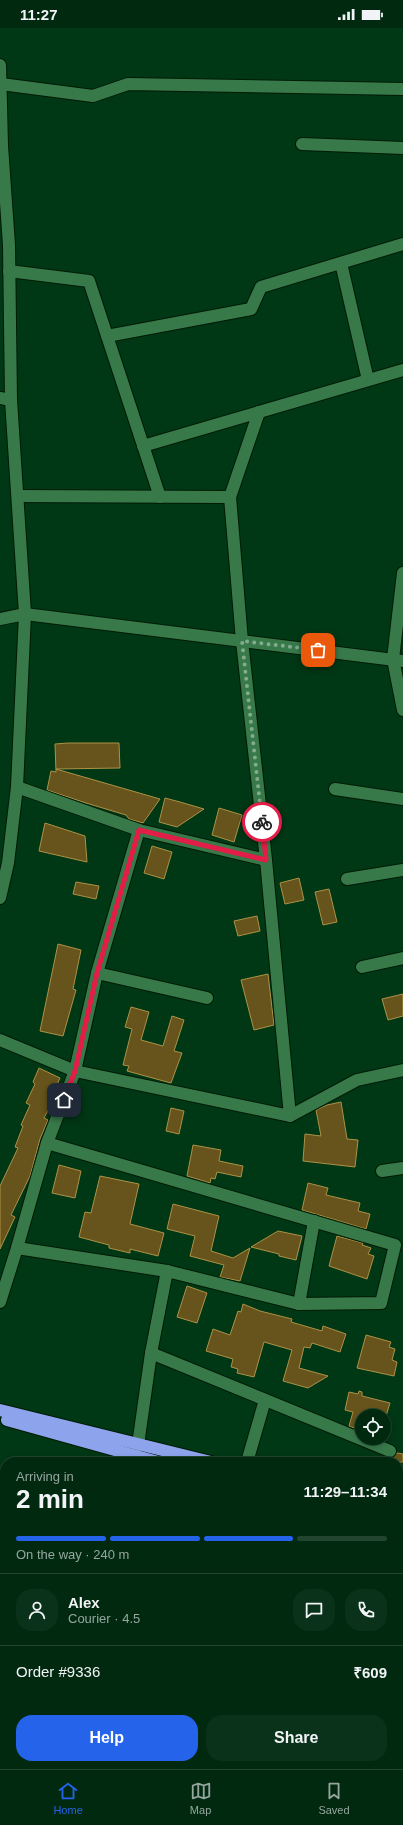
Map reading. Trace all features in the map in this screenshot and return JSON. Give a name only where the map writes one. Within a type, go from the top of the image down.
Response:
[{"type":"highway","points":[[0,1410],[137,1454]]},
{"type":"highway","points":[[0,1418],[137,1454],[165,1457]]},
{"type":"street","points":[[0,66],[4,222],[9,271],[6,399],[18,496],[25,614],[17,786],[4,862],[0,898]]},
{"type":"street","points":[[1,84],[93,96],[128,84],[403,89]]},
{"type":"street","points":[[302,144],[403,148]]},
{"type":"street","points":[[107,336],[251,309],[261,286],[403,244]]},
{"type":"street","points":[[341,263],[368,380]]},
{"type":"street","points":[[9,271],[89,281],[160,497]]},
{"type":"street","points":[[143,446],[403,370]]},
{"type":"street","points":[[259,412],[230,497],[242,641],[266,860],[290,1116]]},
{"type":"street","points":[[18,496],[230,497]]},
{"type":"street","points":[[403,573],[398,660],[403,710]]},
{"type":"street","points":[[0,619],[25,614],[398,660]]},
{"type":"street","points":[[17,786],[139,830],[266,860]]},
{"type":"street","points":[[336,789],[403,799]]},
{"type":"street","points":[[0,1302],[18,1248],[47,1143],[75,1071],[97,973],[139,830]]},
{"type":"street","points":[[347,878],[403,870]]},
{"type":"street","points":[[362,967],[403,958]]},
{"type":"street","points":[[97,973],[207,998]]},
{"type":"street","points":[[0,1040],[75,1071],[290,1116],[357,1080],[403,1070]]},
{"type":"street","points":[[18,1248],[167,1271],[300,1304],[381,1303],[395,1245],[47,1143]]},
{"type":"street","points":[[382,1171],[403,1168]]},
{"type":"street","points":[[300,1304],[314,1221]]},
{"type":"street","points":[[137,1454],[151,1353],[167,1271]]},
{"type":"street","points":[[151,1353],[390,1451]]},
{"type":"street","points":[[249,1457],[265,1400]]},
{"type":"building","points":[[119,743],[120,768],[56,769],[160,799],[143,823],[129,819],[126,815],[47,790],[51,771],[56,772],[55,744]]},
{"type":"building","points":[[165,798],[204,809],[177,827],[159,822]]},
{"type":"building","points":[[219,808],[242,815],[234,842],[212,835]]},
{"type":"building","points":[[45,823],[85,836],[87,862],[39,851]]},
{"type":"building","points":[[152,846],[172,852],[164,879],[144,873]]},
{"type":"building","points":[[299,878],[304,900],[285,904],[280,883]]},
{"type":"building","points":[[76,882],[99,886],[96,899],[73,894]]},
{"type":"building","points":[[329,889],[337,922],[323,925],[315,892]]},
{"type":"building","points":[[257,916],[260,931],[238,936],[234,921]]},
{"type":"building","points":[[58,944],[81,950],[73,989],[76,990],[63,1036],[40,1031]]},
{"type":"building","points":[[268,974],[274,1025],[254,1030],[241,980]]},
{"type":"building","points":[[403,994],[403,1016],[388,1020],[382,999]]},
{"type":"building","points":[[131,1007],[149,1012],[141,1040],[163,1046],[172,1016],[184,1020],[174,1051],[182,1053],[171,1083],[127,1071],[129,1066],[123,1065],[132,1029],[125,1027]]},
{"type":"building","points":[[39,1068],[60,1078],[51,1098],[54,1099],[44,1118],[48,1120],[40,1139],[30,1176],[11,1215],[15,1217],[0,1249],[0,1186],[18,1148],[15,1147],[23,1126],[21,1125],[30,1105],[26,1103],[35,1084],[33,1082]]},
{"type":"building","points":[[341,1102],[347,1139],[358,1140],[355,1167],[303,1161],[305,1134],[321,1136],[316,1110],[327,1105]]},
{"type":"building","points":[[171,1108],[184,1111],[179,1134],[166,1131]]},
{"type":"building","points":[[193,1145],[221,1150],[219,1161],[243,1166],[241,1177],[217,1172],[215,1179],[211,1178],[210,1183],[187,1176]]},
{"type":"building","points":[[59,1165],[81,1171],[75,1198],[52,1193]]},
{"type":"building","points":[[100,1176],[139,1184],[130,1224],[164,1233],[158,1256],[130,1249],[130,1253],[109,1248],[109,1245],[79,1237],[85,1212],[91,1213]]},
{"type":"building","points":[[308,1183],[328,1188],[326,1195],[360,1203],[358,1211],[370,1214],[366,1229],[302,1210]]},
{"type":"building","points":[[173,1204],[219,1216],[211,1251],[233,1258],[250,1248],[240,1281],[220,1277],[224,1265],[190,1256],[195,1236],[167,1229]]},
{"type":"building","points":[[278,1231],[302,1236],[296,1260],[251,1247]]},
{"type":"building","points":[[337,1236],[363,1243],[362,1245],[371,1248],[368,1254],[374,1256],[367,1279],[329,1266]]},
{"type":"building","points":[[187,1286],[207,1293],[197,1323],[177,1317]]},
{"type":"building","points":[[243,1304],[260,1311],[292,1319],[291,1322],[322,1331],[323,1326],[346,1334],[340,1352],[312,1343],[310,1348],[304,1347],[299,1368],[328,1376],[308,1388],[283,1381],[292,1350],[264,1342],[254,1377],[237,1373],[238,1369],[231,1367],[233,1359],[206,1351],[213,1329],[230,1335],[238,1311],[241,1312]]},
{"type":"building","points":[[366,1335],[391,1342],[389,1347],[395,1349],[392,1360],[397,1362],[394,1376],[357,1368]]},
{"type":"building","points":[[359,1391],[362,1392],[362,1396],[390,1403],[388,1409],[355,1409],[355,1428],[349,1426],[353,1412],[345,1410],[349,1392],[358,1394]]},
{"type":"building","points":[[397,1453],[403,1454],[403,1457],[392,1457]]},
{"type":"way so far","points":[[262,822],[242,641],[318,650]]},
{"type":"route","points":[[64,1100],[75,1071],[97,973],[139,830],[266,860],[262,822]]}]
